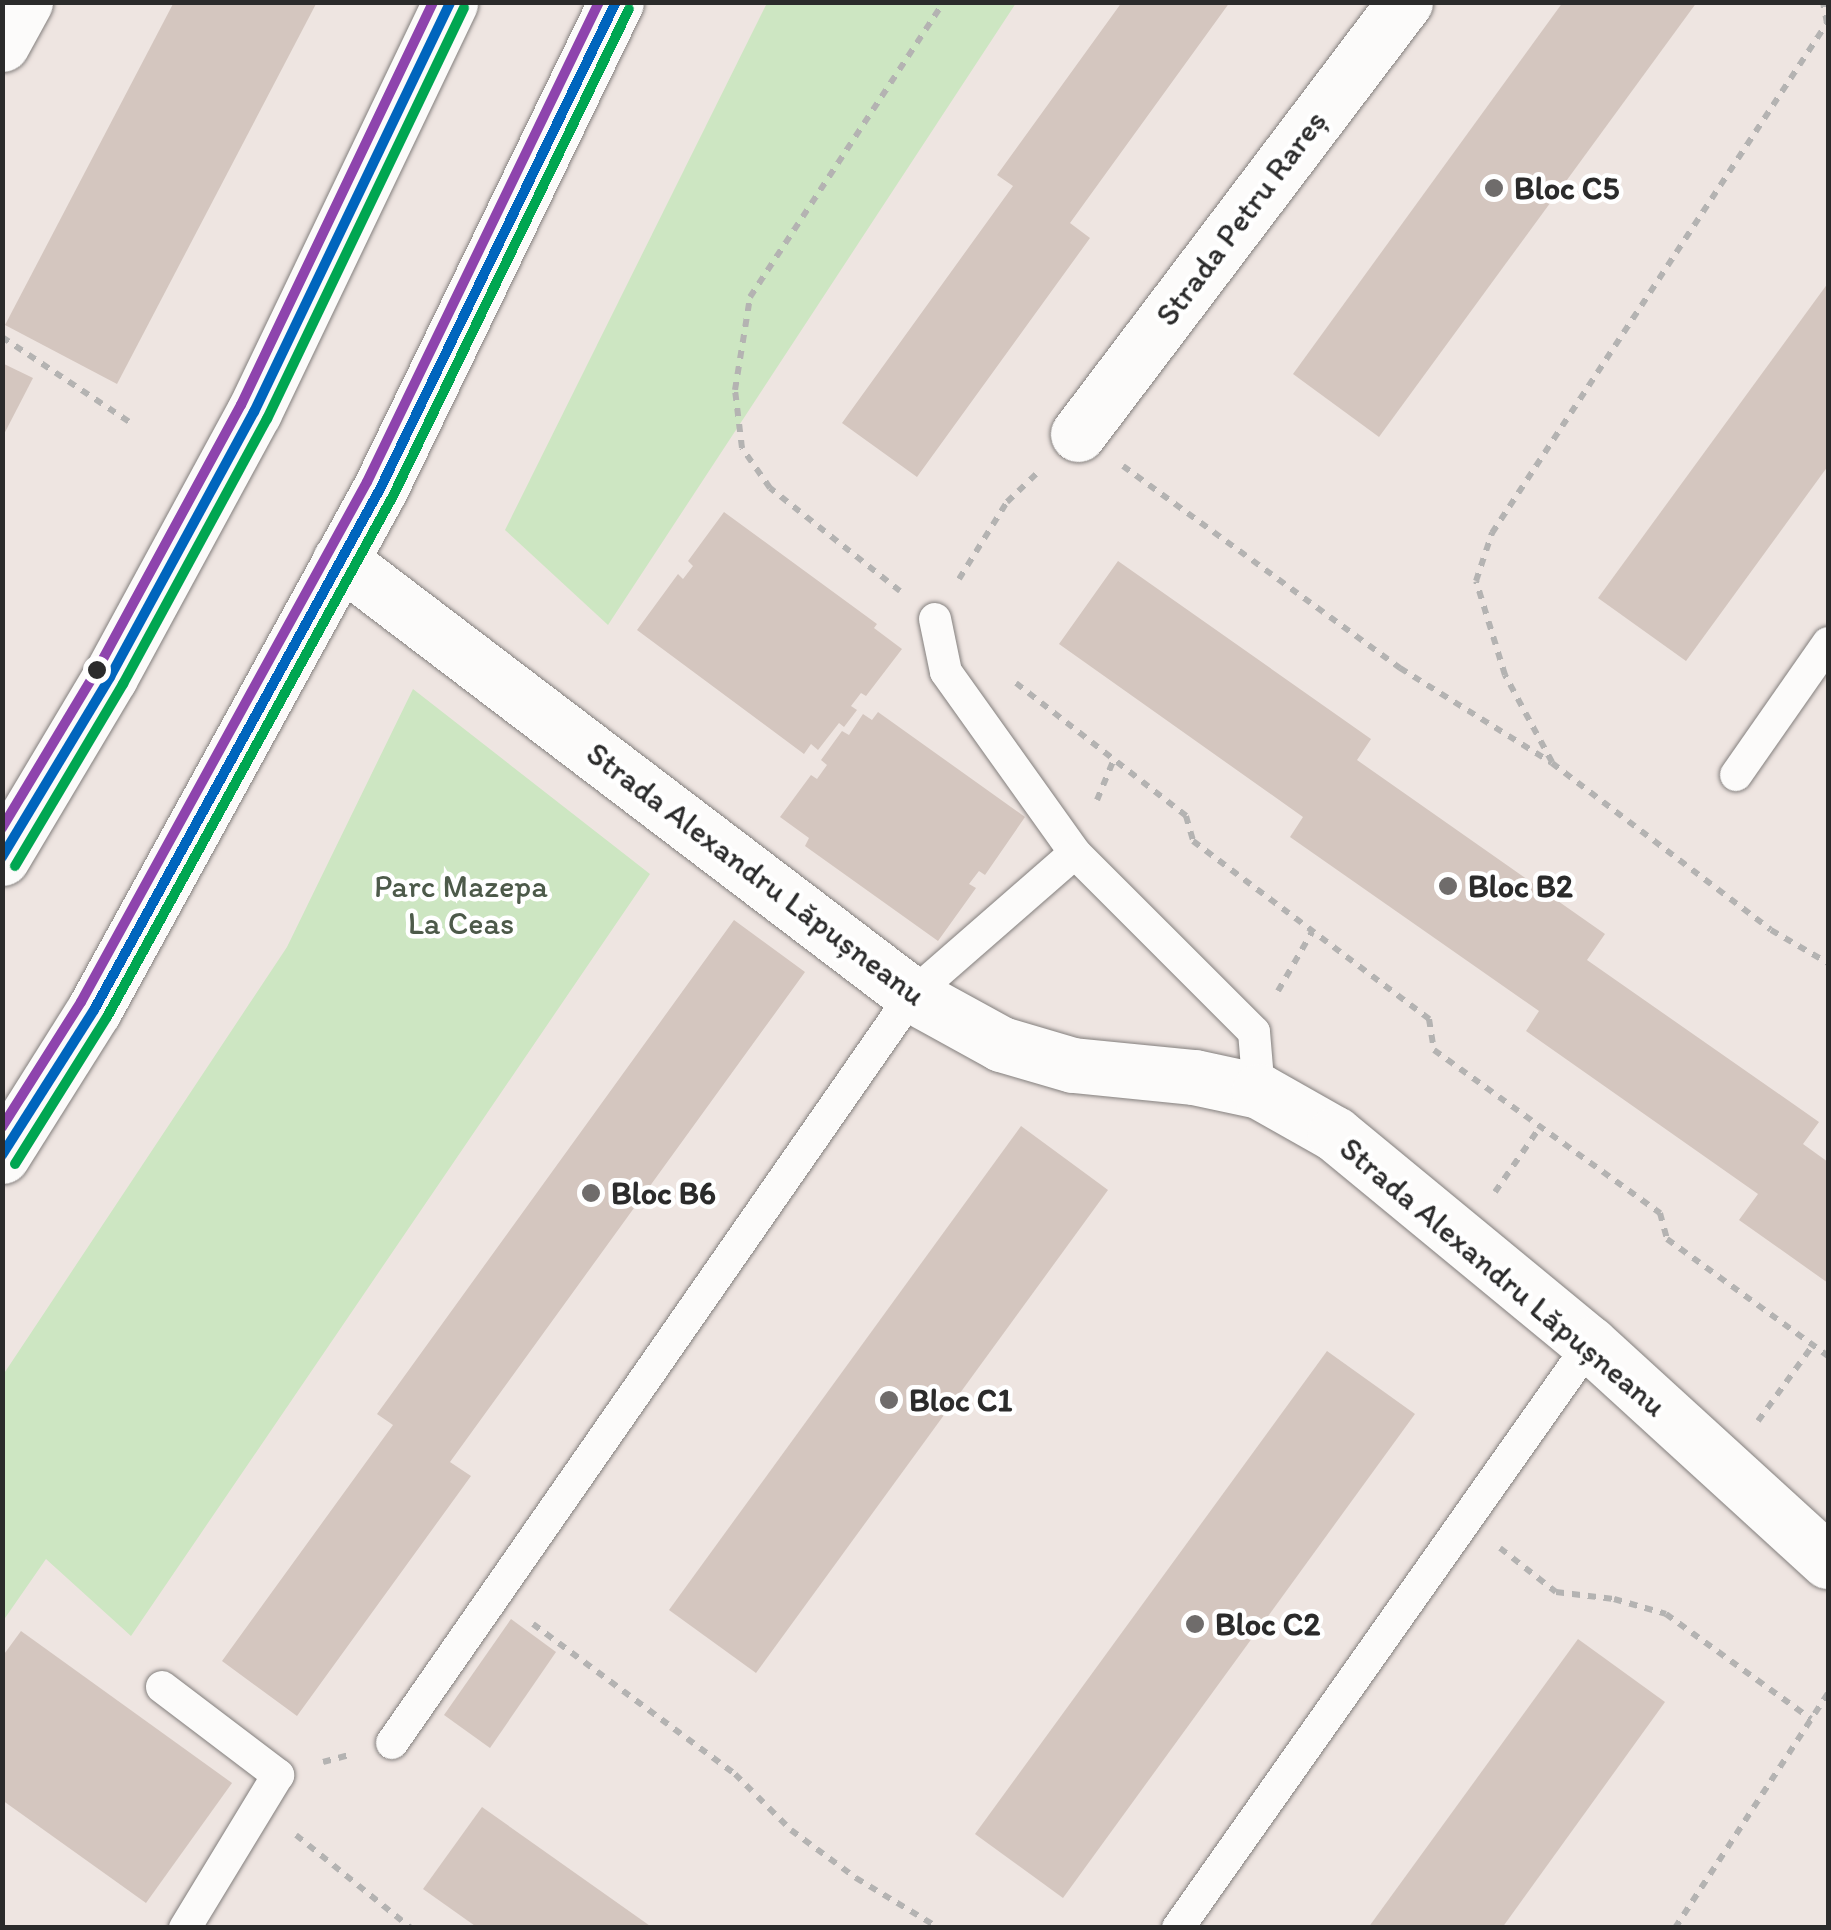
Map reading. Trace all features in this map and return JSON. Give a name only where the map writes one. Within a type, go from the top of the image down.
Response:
[{"type":"street","points":[[2,44],[25,2]]},
{"type":"street","points":[[2,858],[110,676],[254,412],[450,2]]},
{"type":"street","points":[[2,1156],[94,1010],[380,489],[616,2]]},
{"type":"street","name":"Strada Petru Rareș","points":[[1078,434],[1405,2]]},
{"type":"street","name":"Strada Alexandru Lăpușneanu","points":[[340,560],[912,995],[1001,1044],[1073,1064],[1194,1077],[1259,1091],[1336,1134],[1590,1344],[1722,1469],[1828,1561]]},
{"type":"lane","points":[[935,618],[946,672],[1075,853],[1254,1032],[1259,1091]]},
{"type":"lane","points":[[1736,775],[1828,643]]},
{"type":"lane","points":[[392,1743],[912,995],[1075,853]]},
{"type":"lane","points":[[1178,1928],[1590,1344]]},
{"type":"lane","points":[[162,1687],[278,1775],[185,1928]]},
{"type":"path","points":[[944,2],[750,297],[735,390],[742,448],[770,488],[935,618],[1007,502],[1078,434],[1400,668],[1552,763],[1771,930],[1828,963]]},
{"type":"path","points":[[1552,763],[1505,675],[1476,581],[1492,533],[1828,23],[1823,2]]},
{"type":"path","points":[[2,337],[131,422]]},
{"type":"path","points":[[1009,677],[1186,816],[1192,840],[1429,1020],[1434,1050],[1660,1213],[1667,1239],[1828,1356]]},
{"type":"path","points":[[1254,1032],[1312,932]]},
{"type":"path","points":[[1464,1237],[1540,1127]]},
{"type":"path","points":[[1722,1469],[1813,1345]]},
{"type":"path","points":[[1464,1519],[1556,1592],[1614,1599],[1666,1614],[1812,1719]]},
{"type":"path","points":[[495,1596],[735,1774],[804,1839],[856,1878],[939,1928]]},
{"type":"path","points":[[1676,1928],[1828,1693]]},
{"type":"path","points":[[278,1775],[392,1743]]},
{"type":"path","points":[[260,1806],[411,1928]]},
{"type":"green space","points":[[767,3],[1016,3],[608,625],[505,530]]},
{"type":"green space","name":"Parc Mazepa La Ceas","points":[[413,689],[650,874],[131,1636],[46,1559],[3,1621],[3,1375],[287,947]]},
{"type":"building","points":[[174,2],[317,2],[117,384],[5,325]]},
{"type":"building","points":[[1122,2],[1230,2],[1070,223],[1090,238],[917,477],[842,423],[1013,186],[997,175]]},
{"type":"building","name":"Bloc C5","points":[[1563,2],[1697,2],[1379,437],[1293,374]]},
{"type":"building","points":[[1828,283],[1828,466],[1686,661],[1598,598]]},
{"type":"building","points":[[2,363],[33,378],[2,438]]},
{"type":"building","points":[[724,512],[877,624],[874,628],[902,649],[866,696],[861,693],[851,706],[857,710],[844,727],[839,723],[818,750],[811,744],[804,754],[637,630],[678,574],[683,579],[693,566],[688,561]]},
{"type":"building","name":"Bloc B2","points":[[1118,561],[1371,739],[1357,760],[1605,934],[1587,960],[1819,1122],[1803,1144],[1828,1162],[1828,1283],[1739,1220],[1758,1194],[1526,1031],[1539,1011],[1290,837],[1303,817],[1059,644]]},
{"type":"building","points":[[878,712],[1025,817],[985,875],[979,871],[969,884],[976,888],[938,941],[805,846],[809,838],[780,817],[811,775],[817,779],[827,765],[821,760],[842,731],[849,735],[863,714],[872,720]]},
{"type":"building","name":"Bloc B6","points":[[734,920],[805,972],[450,1462],[471,1476],[297,1716],[222,1661],[393,1425],[377,1414]]},
{"type":"building","name":"Bloc C1","points":[[1021,1126],[1108,1190],[756,1673],[669,1610]]},
{"type":"building","name":"Bloc C2","points":[[1327,1351],[1415,1414],[1063,1898],[975,1834]]},
{"type":"building","points":[[511,1619],[556,1652],[490,1748],[444,1715]]},
{"type":"building","points":[[21,1631],[232,1783],[146,1903],[2,1800],[2,1657]]},
{"type":"building","points":[[1578,1639],[1665,1702],[1502,1928],[1368,1928]]},
{"type":"building","points":[[482,1807],[653,1928],[478,1928],[423,1889]]},
{"type":"transit line","points":[[2,828],[97,670],[241,405],[433,2]]},
{"type":"transit line","points":[[2,857],[110,677],[254,412],[450,2]]},
{"type":"transit line","points":[[2,1127],[81,1002],[367,482],[599,2]]},
{"type":"transit line","points":[[2,1155],[94,1010],[380,489],[616,2]]},
{"type":"transit line","points":[[15,866],[123,684],[267,419],[464,8]]},
{"type":"transit line","points":[[15,1164],[107,1017],[393,496],[629,9]]},
{"type":"place","name":"Bloc C5","points":[[1494,188]]},
{"type":"place","name":"Bloc B2","points":[[1448,886]]},
{"type":"place","name":"Bloc B6","points":[[591,1193]]},
{"type":"place","name":"Bloc C1","points":[[889,1400]]},
{"type":"place","name":"Bloc C2","points":[[1195,1624]]}]
